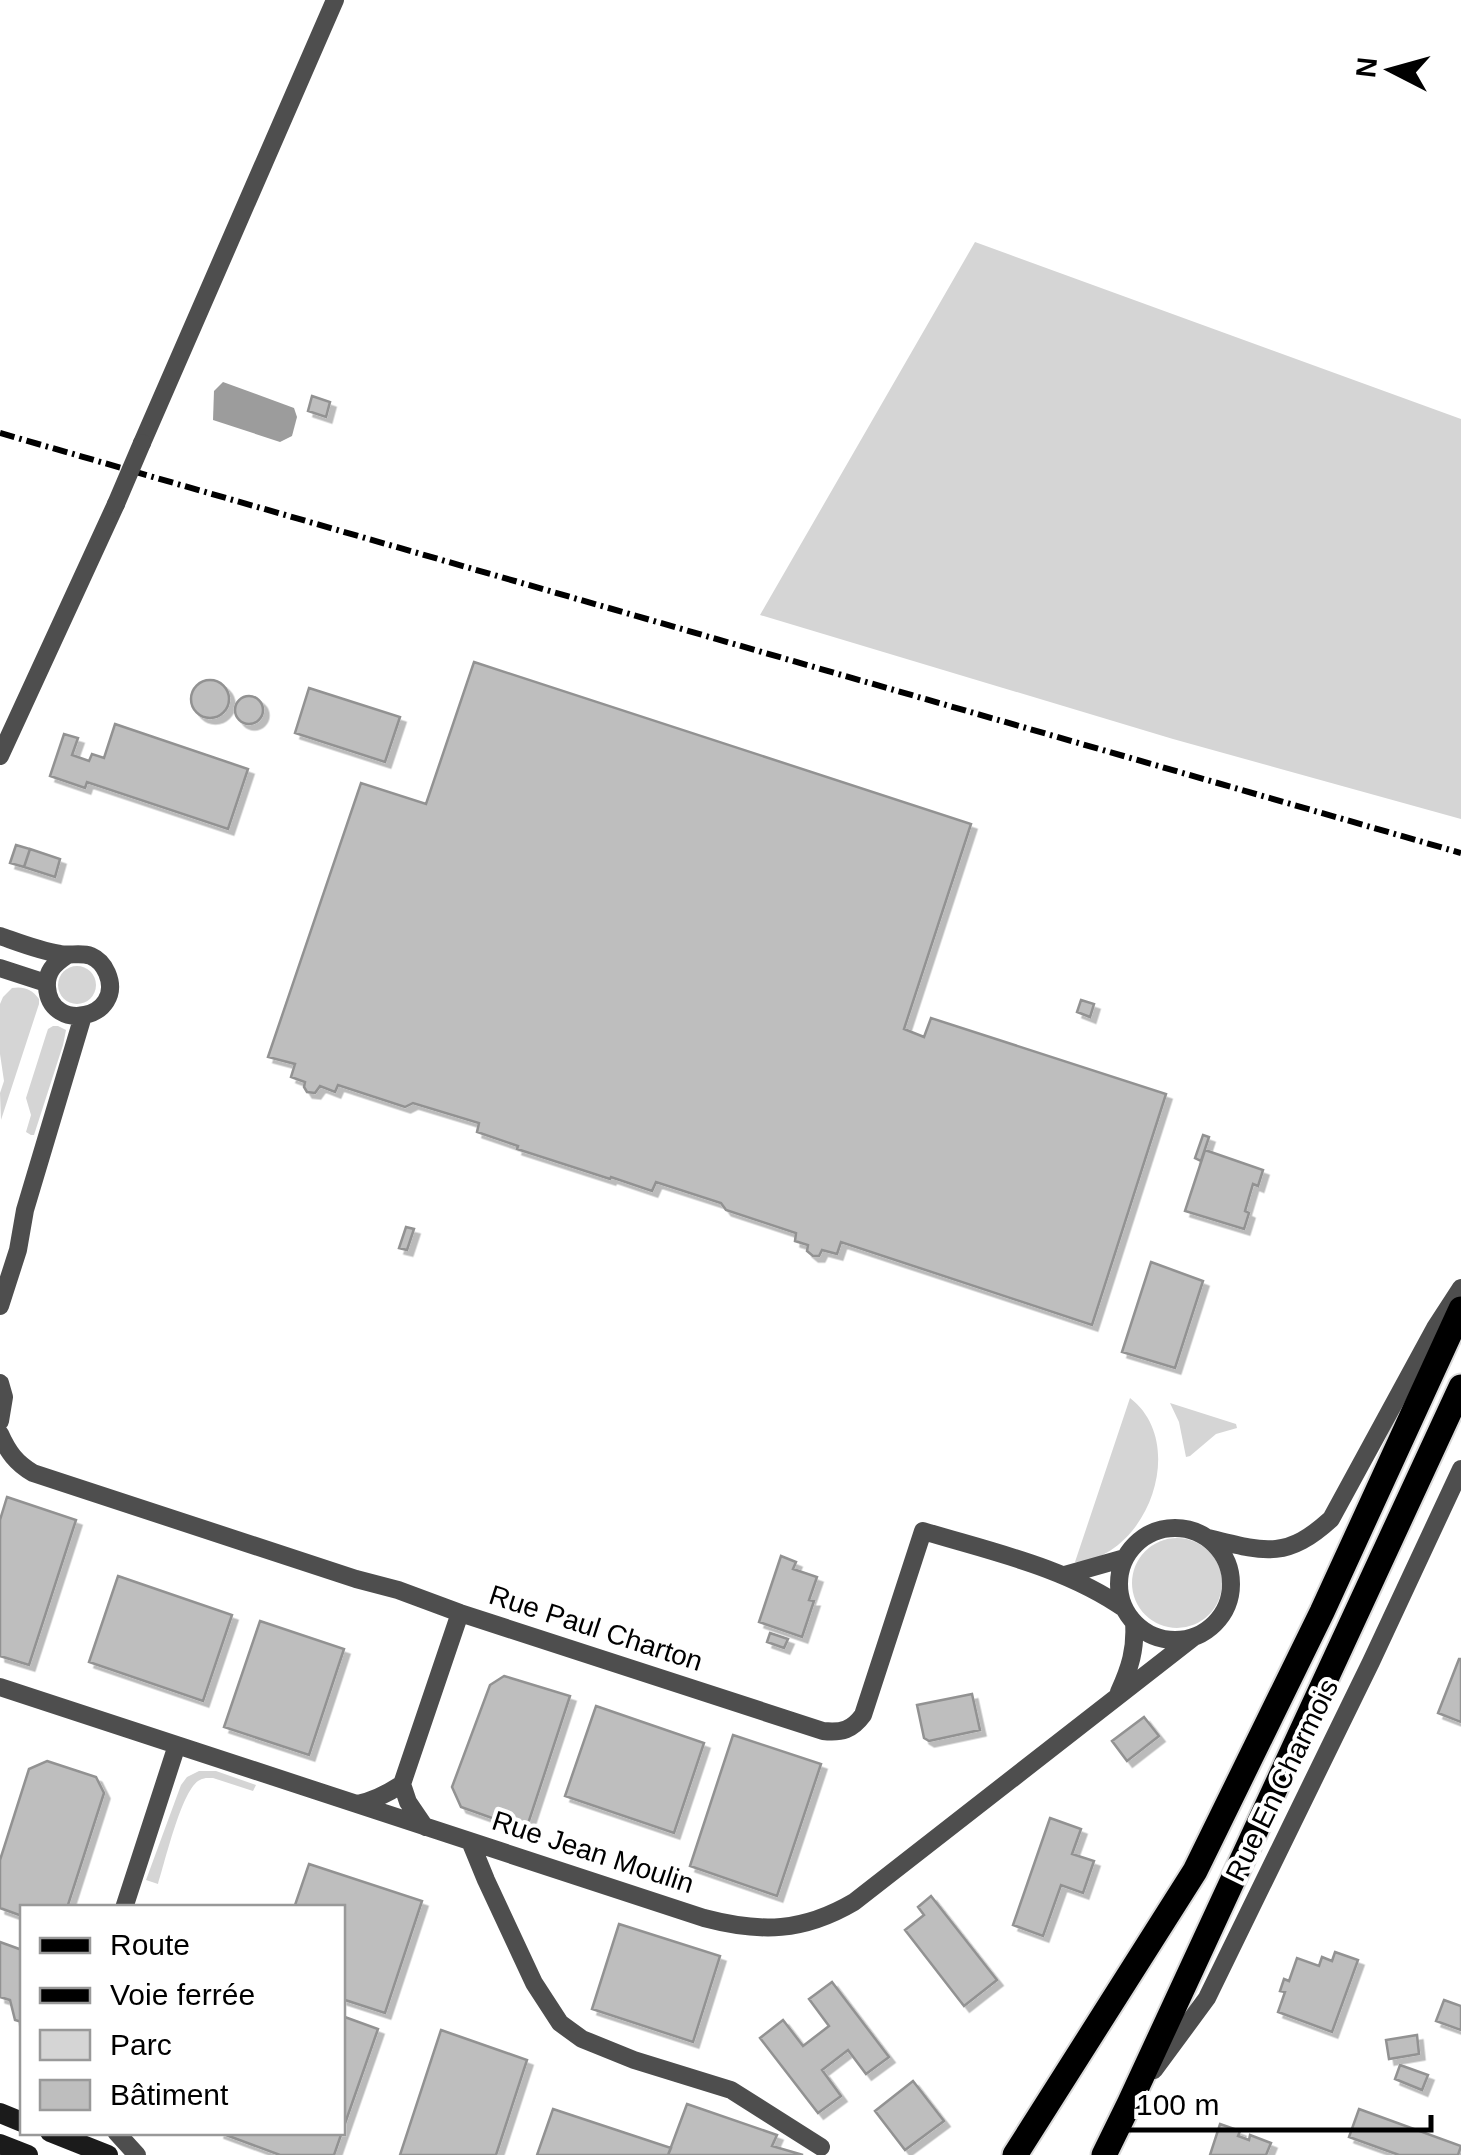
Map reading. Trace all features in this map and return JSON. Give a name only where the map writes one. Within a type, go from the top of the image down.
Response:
[{"type":"main road","points":[[1015,2155],[1195,1871],[1322,1612],[1461,1309]]},
{"type":"main road","points":[[1104,2155],[1461,1388]]},
{"type":"main road","points":[[58,2135],[108,2155]]},
{"type":"main road","points":[[0,2144],[28,2155]]},
{"type":"street","points":[[0,756],[116,504],[335,0]]},
{"type":"street","points":[[0,936],[66,956]]},
{"type":"street","points":[[66,956],[91,956],[109,976],[110,990],[96,1012],[70,1016],[48,998],[49,972],[66,956]]},
{"type":"street","points":[[0,968],[46,983]]},
{"type":"street","points":[[0,1306],[83,1016]]},
{"type":"street","points":[[1208,1538],[1258,1549],[1286,1549],[1311,1538],[1331,1519],[1435,1328],[1461,1288]]},
{"type":"street","points":[[0,1384],[4,1397],[0,1421]]},
{"type":"street","name":"Rue Paul Charton","points":[[0,1434],[12,1458],[33,1473],[784,1719],[836,1732],[856,1724],[869,1704],[876,1669],[923,1531],[1065,1575],[1092,1588],[1129,1616]]},
{"type":"street","name":"Rue En Charmois","points":[[1130,2102],[1207,1998],[1461,1469]]},
{"type":"street","points":[[1117,1697],[1136,1645],[1119,1592],[1119,1574],[1125,1558],[1134,1545],[1162,1529],[1197,1532],[1218,1547],[1231,1580],[1222,1614],[1210,1628],[1178,1640],[1162,1638],[1147,1632],[1129,1616]]},
{"type":"street","points":[[1065,1575],[1125,1558]]},
{"type":"street","points":[[356,1804],[370,1802],[402,1784],[460,1613]]},
{"type":"street","name":"Rue Jean Moulin","points":[[0,1687],[718,1922],[757,1929],[794,1926],[854,1902],[1194,1636]]},
{"type":"street","points":[[125,1905],[177,1745]]},
{"type":"street","points":[[402,1784],[408,1802],[425,1826]]},
{"type":"street","points":[[470,1840],[534,1983],[560,2022],[582,2039],[634,2060],[730,2090],[822,2148]]},
{"type":"street","points":[[119,2135],[137,2155]]},
{"type":"green space","points":[[975,242],[1461,419],[1461,819],[1173,739],[760,615]]},
{"type":"green space","points":[[77,966],[90,972],[96,985],[90,998],[77,1004],[64,998],[58,985],[64,972]]},
{"type":"green space","points":[[12,988],[30,991],[39,1004],[1,1120],[0,1093],[4,1081],[0,1004]]},
{"type":"green space","points":[[53,1026],[66,1030],[63,1045],[31,1135],[26,1132],[31,1115],[26,1098],[48,1029]]},
{"type":"green space","points":[[1130,1398],[1148,1418],[1157,1443],[1158,1469],[1152,1496],[1122,1542],[1100,1556],[1075,1562]]},
{"type":"green space","points":[[1170,1403],[1236,1424],[1237,1428],[1216,1434],[1186,1457],[1179,1422]]},
{"type":"green space","points":[[1177,1538],[1194,1541],[1209,1551],[1219,1566],[1219,1600],[1209,1615],[1194,1625],[1177,1628],[1160,1625],[1145,1615],[1135,1600],[1132,1583],[1135,1566],[1145,1551],[1160,1541]]},
{"type":"green space","points":[[199,1771],[216,1771],[256,1785],[253,1791],[213,1778],[198,1781],[180,1813],[158,1884],[146,1880],[181,1785]]},
{"type":"shaded area","points":[[223,382],[294,408],[297,417],[292,436],[280,442],[213,420],[214,391]]},
{"type":"building","points":[[312,396],[330,402],[326,417],[308,411]]},
{"type":"building","points":[[474,662],[971,824],[904,1029],[924,1037],[931,1018],[1166,1094],[1092,1325],[841,1242],[837,1254],[822,1250],[819,1256],[813,1256],[807,1251],[808,1245],[795,1241],[796,1233],[726,1210],[721,1203],[656,1182],[652,1191],[517,1149],[518,1146],[477,1132],[479,1123],[413,1103],[405,1107],[338,1085],[335,1092],[320,1086],[315,1093],[307,1092],[305,1082],[291,1077],[295,1064],[268,1057],[361,783],[426,804]]},
{"type":"building","points":[[210,680],[224,685],[229,699],[224,713],[210,718],[196,713],[191,699],[196,685]]},
{"type":"building","points":[[309,688],[400,717],[385,762],[295,733]]},
{"type":"building","points":[[249,696],[259,700],[263,710],[259,720],[249,724],[239,720],[235,710],[239,700]]},
{"type":"building","points":[[115,724],[248,769],[228,829],[87,782],[85,788],[50,776],[64,734],[78,738],[72,755],[89,761],[92,754],[104,758]]},
{"type":"building","points":[[16,845],[30,849],[24,867],[10,863]]},
{"type":"building","points":[[30,849],[60,859],[55,877],[24,867]]},
{"type":"building","points":[[1081,1000],[1094,1004],[1090,1017],[1077,1012]]},
{"type":"building","points":[[1203,1135],[1209,1137],[1201,1161],[1195,1158]]},
{"type":"building","points":[[1205,1150],[1263,1170],[1258,1186],[1253,1184],[1244,1229],[1185,1211]]},
{"type":"building","points":[[406,1227],[414,1229],[407,1250],[399,1248]]},
{"type":"building","points":[[1151,1262],[1203,1281],[1175,1368],[1122,1352]]},
{"type":"building","points":[[7,1497],[76,1520],[29,1665],[0,1656],[0,1520]]},
{"type":"building","points":[[781,1556],[796,1562],[793,1569],[817,1577],[802,1637],[759,1622]]},
{"type":"building","points":[[118,1576],[232,1615],[203,1701],[89,1662]]},
{"type":"building","points":[[260,1621],[344,1649],[309,1755],[224,1727]]},
{"type":"building","points":[[770,1633],[788,1639],[784,1648],[767,1642]]},
{"type":"building","points":[[1461,1659],[1461,1722],[1438,1713]]},
{"type":"building","points":[[504,1676],[570,1696],[526,1830],[461,1807],[452,1787],[490,1685]]},
{"type":"building","points":[[972,1694],[980,1730],[929,1741],[924,1738],[917,1705]]},
{"type":"building","points":[[596,1706],[704,1743],[674,1833],[565,1796]]},
{"type":"building","points":[[1144,1717],[1159,1736],[1127,1761],[1112,1741]]},
{"type":"building","points":[[733,1735],[821,1764],[777,1896],[690,1866]]},
{"type":"building","points":[[47,1761],[96,1777],[104,1793],[68,1905],[20,1905],[20,1915],[0,1908],[0,1860],[29,1769]]},
{"type":"building","points":[[1050,1818],[1081,1829],[1072,1854],[1094,1861],[1083,1893],[1061,1885],[1043,1936],[1013,1925]]},
{"type":"building","points":[[309,1864],[422,1901],[385,2013],[345,2000],[345,1905],[295,1905]]},
{"type":"building","points":[[931,1896],[997,1980],[964,2006],[905,1930],[924,1915],[918,1907]]},
{"type":"building","points":[[619,1924],[720,1956],[693,2042],[592,2009]]},
{"type":"building","points":[[0,1942],[20,1949],[20,2021],[15,2020],[10,2000],[0,1997]]},
{"type":"building","points":[[1335,1952],[1358,1960],[1332,2032],[1278,2012],[1285,1992],[1280,1991],[1284,1979],[1289,1981],[1297,1958],[1319,1966],[1322,1957],[1332,1961]]},
{"type":"building","points":[[832,1982],[889,2057],[866,2074],[848,2050],[822,2070],[841,2096],[818,2113],[760,2038],[783,2020],[803,2046],[829,2026],[809,1999]]},
{"type":"building","points":[[1444,2000],[1461,2006],[1461,2030],[1436,2021]]},
{"type":"building","points":[[345,2017],[378,2029],[345,2123]]},
{"type":"building","points":[[441,2030],[527,2060],[496,2155],[400,2155]]},
{"type":"building","points":[[1417,2035],[1419,2054],[1389,2059],[1386,2040]]},
{"type":"building","points":[[1400,2065],[1428,2075],[1422,2090],[1395,2079]]},
{"type":"building","points":[[913,2081],[944,2121],[905,2150],[875,2111]]},
{"type":"building","points":[[687,2104],[777,2135],[772,2146],[803,2155],[668,2155]]},
{"type":"building","points":[[553,2109],[671,2148],[668,2155],[537,2155]]},
{"type":"building","points":[[1359,2109],[1461,2146],[1458,2155],[1399,2155],[1349,2137]]},
{"type":"building","points":[[1220,2124],[1240,2131],[1238,2136],[1249,2140],[1250,2135],[1271,2143],[1266,2155],[1210,2155]]},
{"type":"building","points":[[226,2135],[341,2135],[334,2155],[280,2155]]},
{"type":"railway","points":[[0,433],[1461,853]]}]
